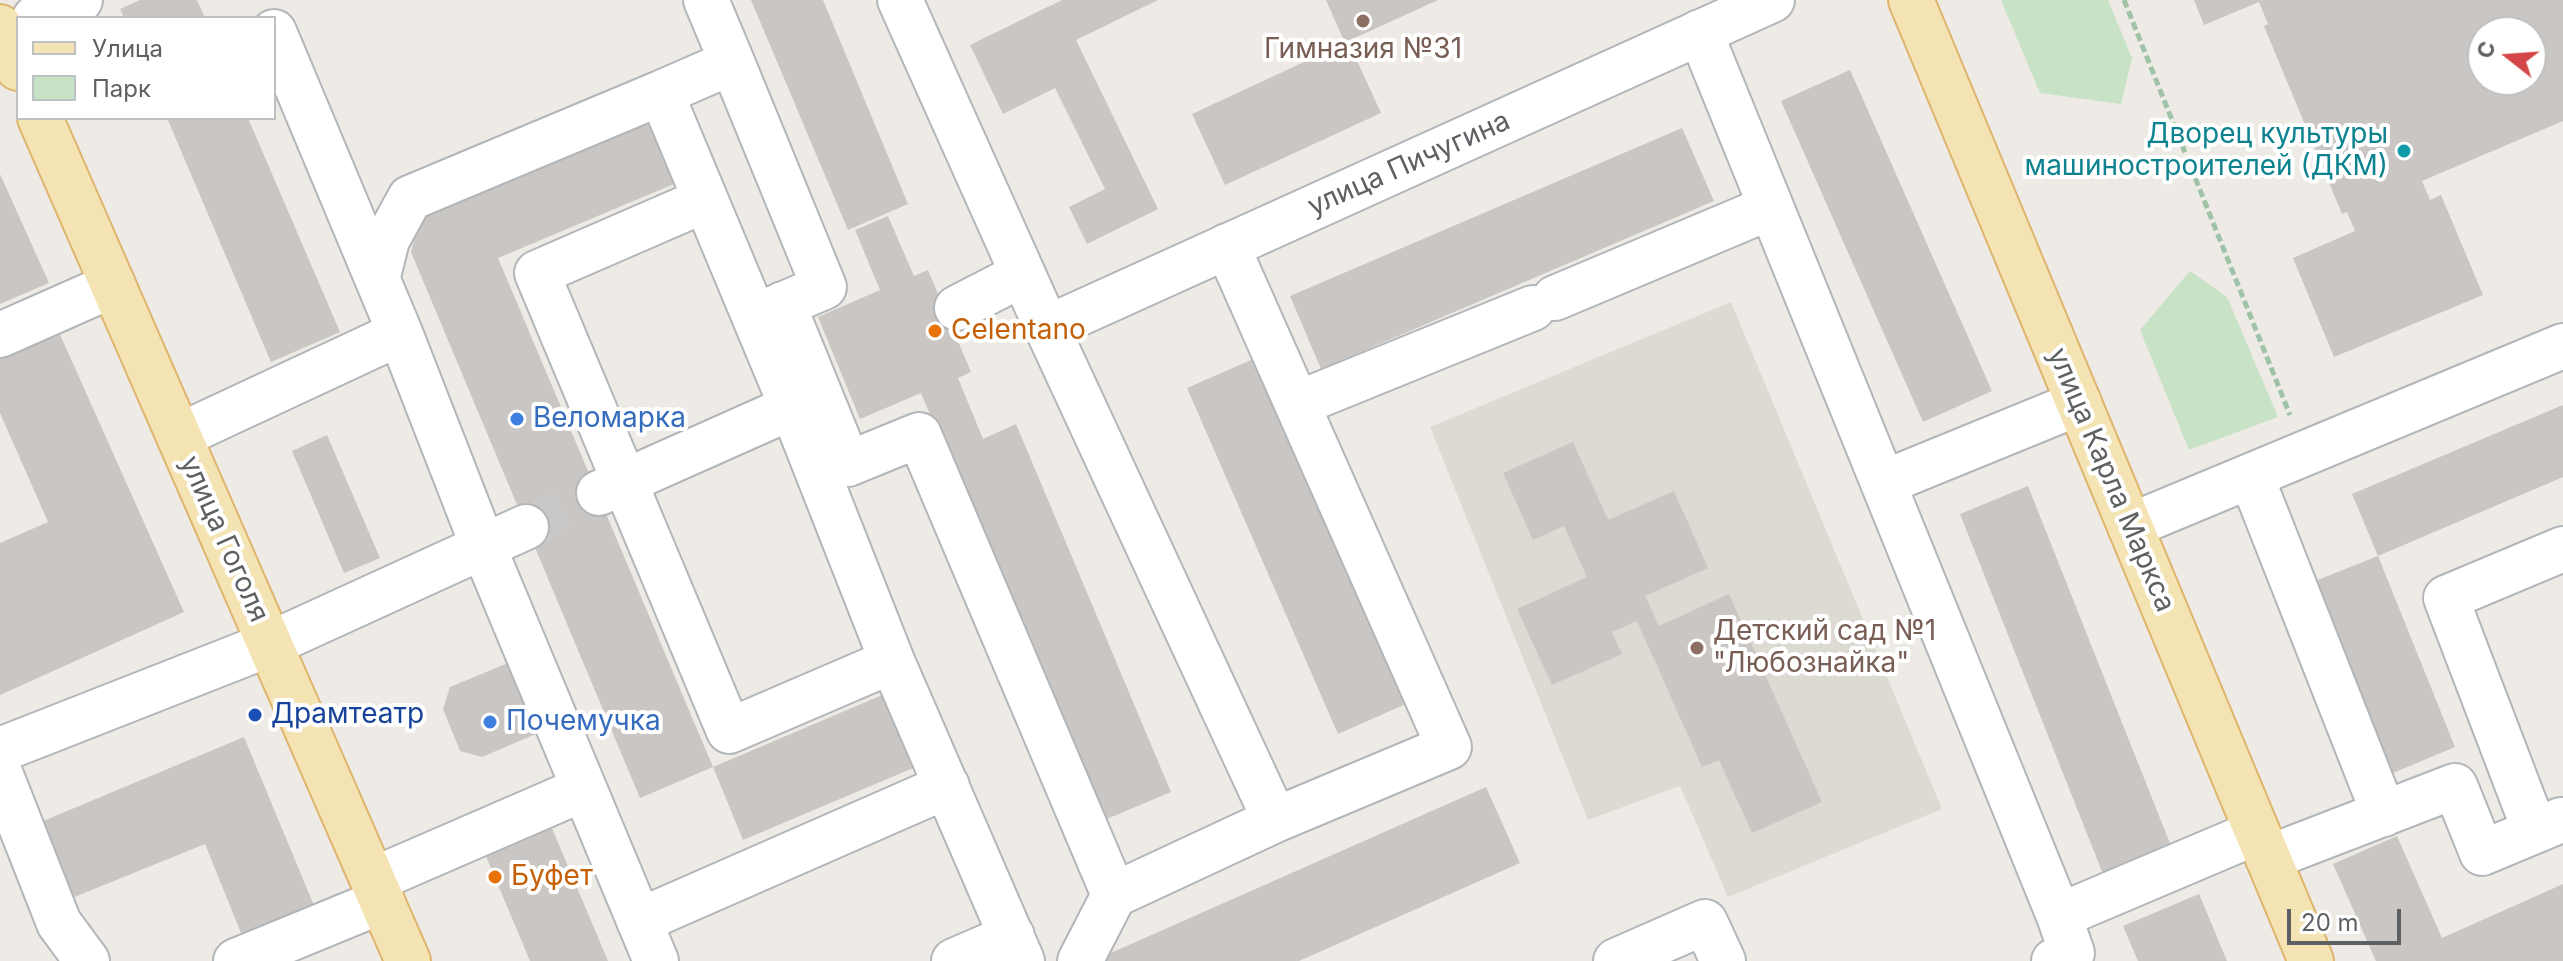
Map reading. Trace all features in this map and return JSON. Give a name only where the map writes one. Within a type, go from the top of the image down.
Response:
[{"type":"main road","name":"улица Карла Маркса","points":[[1911,0],[2311,961]]},
{"type":"main road","name":"улица Гоголя","points":[[41,120],[408,961]]},
{"type":"street","points":[[48,16],[80,0]]},
{"type":"street","points":[[706,0],[824,287],[768,311]]},
{"type":"street","points":[[900,0],[1047,328],[1275,820]]},
{"type":"street","name":"улица Пичугина","points":[[1047,328],[1772,0]]},
{"type":"street","points":[[1700,32],[1883,483],[2065,948],[2263,845],[2384,814],[2455,786],[2482,853],[2549,825],[2446,598],[2563,549]]},
{"type":"street","points":[[276,37],[378,276],[483,546],[656,961]]},
{"type":"street","points":[[378,276],[387,240],[410,198],[732,62]]},
{"type":"street","points":[[661,93],[705,200],[768,311],[805,399],[892,661],[1017,949],[954,961]]},
{"type":"street","points":[[705,200],[537,273],[611,488],[729,731],[892,661]]},
{"type":"street","points":[[1297,404],[1771,207]]},
{"type":"street","points":[[1080,961],[1114,895],[1275,820],[1449,747],[1227,246]]},
{"type":"street","points":[[957,308],[1023,274]]},
{"type":"street","points":[[0,335],[113,285]]},
{"type":"street","points":[[179,436],[400,333]]},
{"type":"street","points":[[2130,526],[2563,346]]},
{"type":"street","points":[[611,488],[805,399]]},
{"type":"street","points":[[805,399],[848,464],[919,435],[1114,895]]},
{"type":"street","points":[[1883,483],[2079,403]]},
{"type":"street","points":[[2251,476],[2384,814]]},
{"type":"street","points":[[0,750],[270,644],[526,527]]},
{"type":"street","points":[[0,773],[59,923],[87,961]]},
{"type":"street","points":[[639,921],[947,786]]},
{"type":"street","points":[[236,961],[583,789]]},
{"type":"street","points":[[1616,961],[1705,922],[1723,961]]},
{"type":"path","points":[[2124,0],[2306,453]]},
{"type":"shaded area","name":"Детский cад №1 \"Любознайка\"","points":[[1731,302],[1942,809],[1728,897],[1680,786],[1588,820],[1430,427]]},
{"type":"green space","points":[[2001,0],[2108,0],[2132,58],[2121,104],[2040,93]]},
{"type":"green space","points":[[2190,271],[2227,297],[2278,417],[2189,450],[2140,330]]},
{"type":"building","points":[[140,0],[197,0],[204,16],[123,16],[120,9]]},
{"type":"building","points":[[751,0],[823,0],[908,204],[848,230]]},
{"type":"building","points":[[1062,0],[1158,0],[1076,40],[1158,209],[1087,244],[1069,207],[1105,189],[1055,88],[1003,114],[970,45]]},
{"type":"building","points":[[1326,0],[1438,0],[1348,41],[1381,113],[1225,185],[1192,114],[1345,43]]},
{"type":"building","name":"Дворец культуры машиностроителей (ДКМ)","points":[[2194,0],[2563,0],[2563,121],[2422,181],[2430,200],[2441,195],[2483,295],[2334,357],[2293,258],[2355,231],[2347,212],[2342,214],[2264,26],[2268,24],[2259,2],[2204,25]]},
{"type":"building","points":[[1850,70],[1992,391],[1923,422],[1781,101]]},
{"type":"building","points":[[646,117],[674,184],[498,258],[713,767],[640,798],[411,252],[417,228],[431,211]]},
{"type":"building","points":[[168,120],[249,120],[340,332],[271,362]]},
{"type":"building","points":[[1682,128],[1714,201],[1321,369],[1290,296]]},
{"type":"building","points":[[0,174],[49,283],[0,304]]},
{"type":"building","points":[[888,216],[914,276],[928,270],[971,372],[958,378],[983,439],[1016,424],[1171,792],[1102,821],[921,393],[860,419],[818,317],[880,290],[855,230]]},
{"type":"building","points":[[58,330],[184,612],[0,695],[0,543],[48,522],[0,413],[0,356]]},
{"type":"building","points":[[1258,357],[1408,703],[1338,734],[1187,388]]},
{"type":"building","points":[[2563,405],[2563,477],[2378,556],[2352,494]]},
{"type":"building","points":[[327,435],[380,558],[344,573],[292,451]]},
{"type":"building","points":[[1573,442],[1608,520],[1674,491],[1708,568],[1645,596],[1659,626],[1729,594],[1822,802],[1752,833],[1719,760],[1702,767],[1637,621],[1612,632],[1622,654],[1552,685],[1517,609],[1587,577],[1564,526],[1533,540],[1503,473]]},
{"type":"building","points":[[2028,486],[2173,851],[2105,879],[1960,514]]},
{"type":"building","points":[[2378,556],[2455,747],[2393,773],[2315,581]]},
{"type":"building","name":"Почемучка","points":[[508,663],[536,734],[482,757],[460,751],[443,709],[450,687]]},
{"type":"building","points":[[894,690],[925,763],[743,840],[713,767]]},
{"type":"building","points":[[244,737],[315,908],[243,938],[205,844],[67,900],[36,824]]},
{"type":"building","points":[[1486,787],[1520,863],[1299,961],[1106,961],[1104,956]]},
{"type":"building","points":[[551,826],[608,961],[530,961],[485,854]]},
{"type":"building","points":[[2397,836],[2442,938],[2563,884],[2563,961],[2376,961],[2333,864]]},
{"type":"building","points":[[2199,894],[2227,961],[2138,961],[2123,926]]},
{"type":"tunnel","points":[[526,527],[597,493]]},
{"type":"place","name":"Гимназия №31","points":[[1363,21]]},
{"type":"place","name":"Дворец культуры машиностроителей (ДКМ)","points":[[2404,151]]},
{"type":"place","name":"Celentano","points":[[935,331]]},
{"type":"place","name":"Веломарка","points":[[517,419]]},
{"type":"place","name":"Детский cад №1 \"Любознайка\"","points":[[1697,648]]},
{"type":"place","name":"Драмтеатр","points":[[255,715]]},
{"type":"place","name":"Почемучка","points":[[490,722]]},
{"type":"place","name":"Буфет","points":[[495,877]]}]
